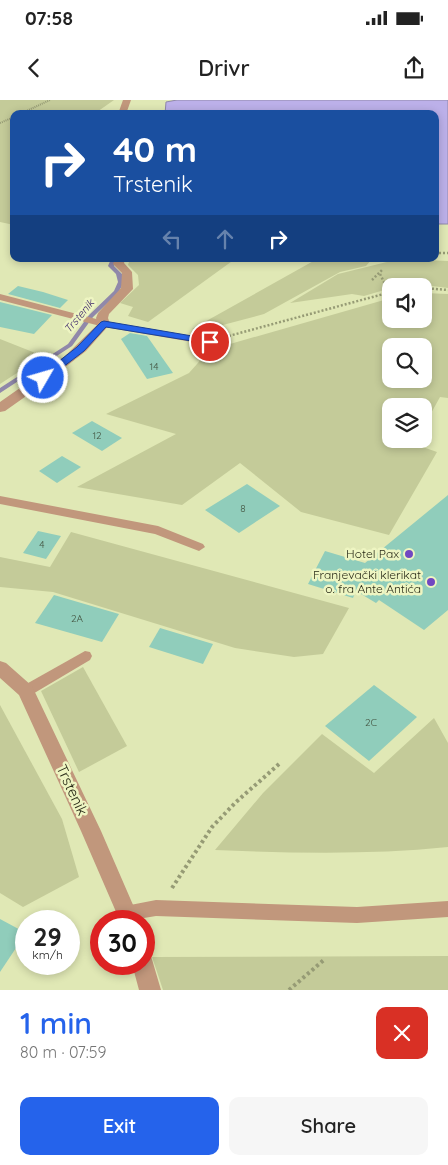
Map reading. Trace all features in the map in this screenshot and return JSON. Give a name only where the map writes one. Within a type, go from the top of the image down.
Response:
[{"type":"street","points":[[0,408],[81,349],[100,323],[104,313],[127,289],[127,272],[118,264],[119,262]]},
{"type":"street","name":"Trstenik","points":[[0,668],[26,691],[125,910]]},
{"type":"street","points":[[146,975],[150,990]]},
{"type":"lane","points":[[0,297],[100,323],[210,342]]},
{"type":"lane","points":[[0,500],[158,530],[199,546]]},
{"type":"lane","points":[[26,691],[84,656]]},
{"type":"lane","points":[[150,910],[156,908],[357,915],[448,908]]},
{"type":"path","points":[[29,110],[50,100]]},
{"type":"path","points":[[372,280],[382,270]]},
{"type":"path","points":[[380,274],[382,278]]},
{"type":"path","points":[[432,289],[448,290]]},
{"type":"path","points":[[210,342],[382,294]]},
{"type":"path","points":[[156,908],[182,875],[196,849],[214,825],[279,764]]},
{"type":"path","points":[[289,990],[325,959]]},
{"type":"green space","points":[[0,100],[114,100],[100,110],[10,110],[10,224],[0,222]]},
{"type":"green space","points":[[448,261],[448,288],[432,286],[432,278],[382,278],[382,291],[364,296],[352,294],[290,303],[338,274],[387,262]]},
{"type":"green space","points":[[129,262],[231,262],[148,322],[128,316],[133,307],[120,303],[139,285],[138,275],[128,265]]},
{"type":"green space","points":[[312,262],[369,262],[366,266],[340,272],[264,314],[219,326],[192,329]]},
{"type":"green space","points":[[432,293],[448,294],[448,398],[440,397],[432,412],[432,398],[382,398],[382,448],[426,448],[437,452],[389,535],[301,512],[240,463],[182,505],[77,487],[176,434],[106,414],[189,373],[213,346],[230,344],[382,301],[382,328],[432,328]]},
{"type":"green space","points":[[0,339],[43,356],[0,384]]},
{"type":"green space","points":[[71,532],[349,608],[323,654],[294,657],[235,648],[53,592],[0,587],[0,557],[50,567]]},
{"type":"green space","points":[[83,667],[127,746],[79,772],[41,691]]},
{"type":"green space","points":[[0,705],[62,819],[79,877],[23,907],[0,893]]},
{"type":"green space","points":[[434,718],[448,743],[448,847],[361,852],[215,850],[263,793],[322,734],[374,773]]},
{"type":"green space","points":[[448,956],[448,990],[163,990],[155,966],[155,957]]},
{"type":"shaded area","points":[[177,100],[448,100],[448,224],[439,224],[439,110],[165,110],[166,102]]},
{"type":"building","points":[[18,286],[68,300],[60,308],[8,294]]},
{"type":"building","points":[[0,302],[52,315],[34,334],[0,327]]},
{"type":"building","points":[[130,333],[147,336],[173,373],[147,379],[121,339]]},
{"type":"building","points":[[92,421],[122,438],[102,451],[72,433]]},
{"type":"building","points":[[62,456],[81,467],[57,483],[39,471]]},
{"type":"building","points":[[247,484],[280,506],[239,533],[205,510]]},
{"type":"building","points":[[448,495],[448,610],[424,630],[379,600],[376,603],[356,591],[353,598],[308,584],[325,551],[365,563]]},
{"type":"building","points":[[38,531],[61,536],[46,559],[23,553]]},
{"type":"building","points":[[54,595],[119,614],[102,642],[35,623]]},
{"type":"building","points":[[160,628],[213,644],[203,664],[149,647]]},
{"type":"building","points":[[374,685],[417,717],[369,761],[325,726]]},
{"type":"building","points":[[0,919],[15,927],[15,950],[0,972]]},
{"type":"waterway","name":"Trstenik","points":[[0,391],[70,345],[91,316],[116,292],[121,282],[119,274],[111,266],[112,262]]},
{"type":"place","name":"Hotel Pax","points":[[409,554]]},
{"type":"place","name":"Franjevački klerikat o. fra Ante Antića","points":[[431,582]]},
{"type":"route","points":[[43,378],[81,349],[104,324],[210,342]]}]
